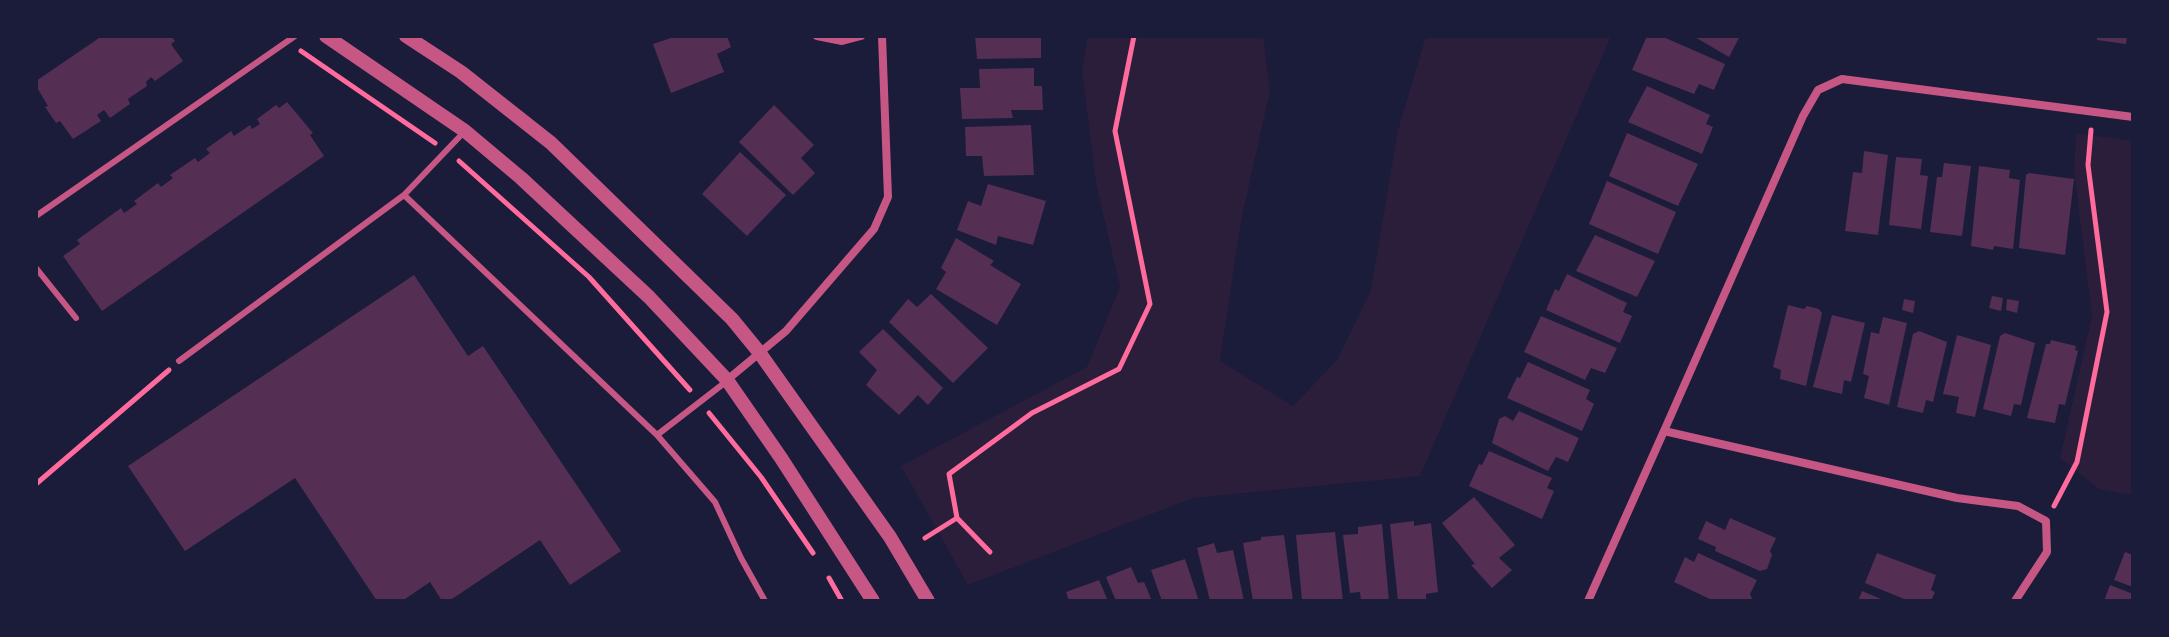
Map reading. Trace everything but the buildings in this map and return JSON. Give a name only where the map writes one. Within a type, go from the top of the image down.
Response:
[{"type":"street","points":[[326,36],[465,131],[521,178],[649,297],[727,380],[873,601]]},
{"type":"street","points":[[406,36],[461,72],[551,143],[732,319],[759,352],[890,537],[928,601]]},
{"type":"street","points":[[817,36],[842,41],[861,36]]},
{"type":"street","points":[[727,380],[786,331],[874,229],[888,197],[882,36]]},
{"type":"street","points":[[1588,601],[1803,116],[1818,90],[1842,79],[2133,117]]},
{"type":"street","points":[[1664,431],[1957,498],[2018,506],[2046,521],[2047,552],[2015,601]]},
{"type":"lane","points":[[36,216],[295,36]]},
{"type":"lane","points":[[179,361],[404,195],[465,131]]},
{"type":"lane","points":[[404,195],[657,435],[715,502],[765,601]]},
{"type":"lane","points":[[36,268],[76,318]]},
{"type":"lane","points":[[657,435],[727,380]]},
{"type":"path","points":[[990,552],[957,518],[949,474],[1032,413],[1119,369],[1150,304],[1115,131],[1134,36]]},
{"type":"path","points":[[287,42],[446,151],[589,277],[700,401],[761,477],[820,564]]},
{"type":"path","points":[[2046,521],[2077,462],[2107,312],[2088,165],[2092,112]]},
{"type":"path","points":[[36,484],[179,361]]},
{"type":"path","points":[[925,538],[957,518]]},
{"type":"path","points":[[828,576],[842,601]]},
{"type":"shaded area","points":[[1088,36],[1263,36],[1270,91],[1241,221],[1220,361],[1293,406],[1337,360],[1371,290],[1398,130],[1426,36],[1611,36],[1420,476],[1193,498],[968,585],[901,466],[1087,367],[1120,287],[1096,183],[1082,70]]},
{"type":"shaded area","points":[[2076,133],[2133,141],[2133,495],[2099,489],[2060,458],[2092,316],[2074,171]]}]
